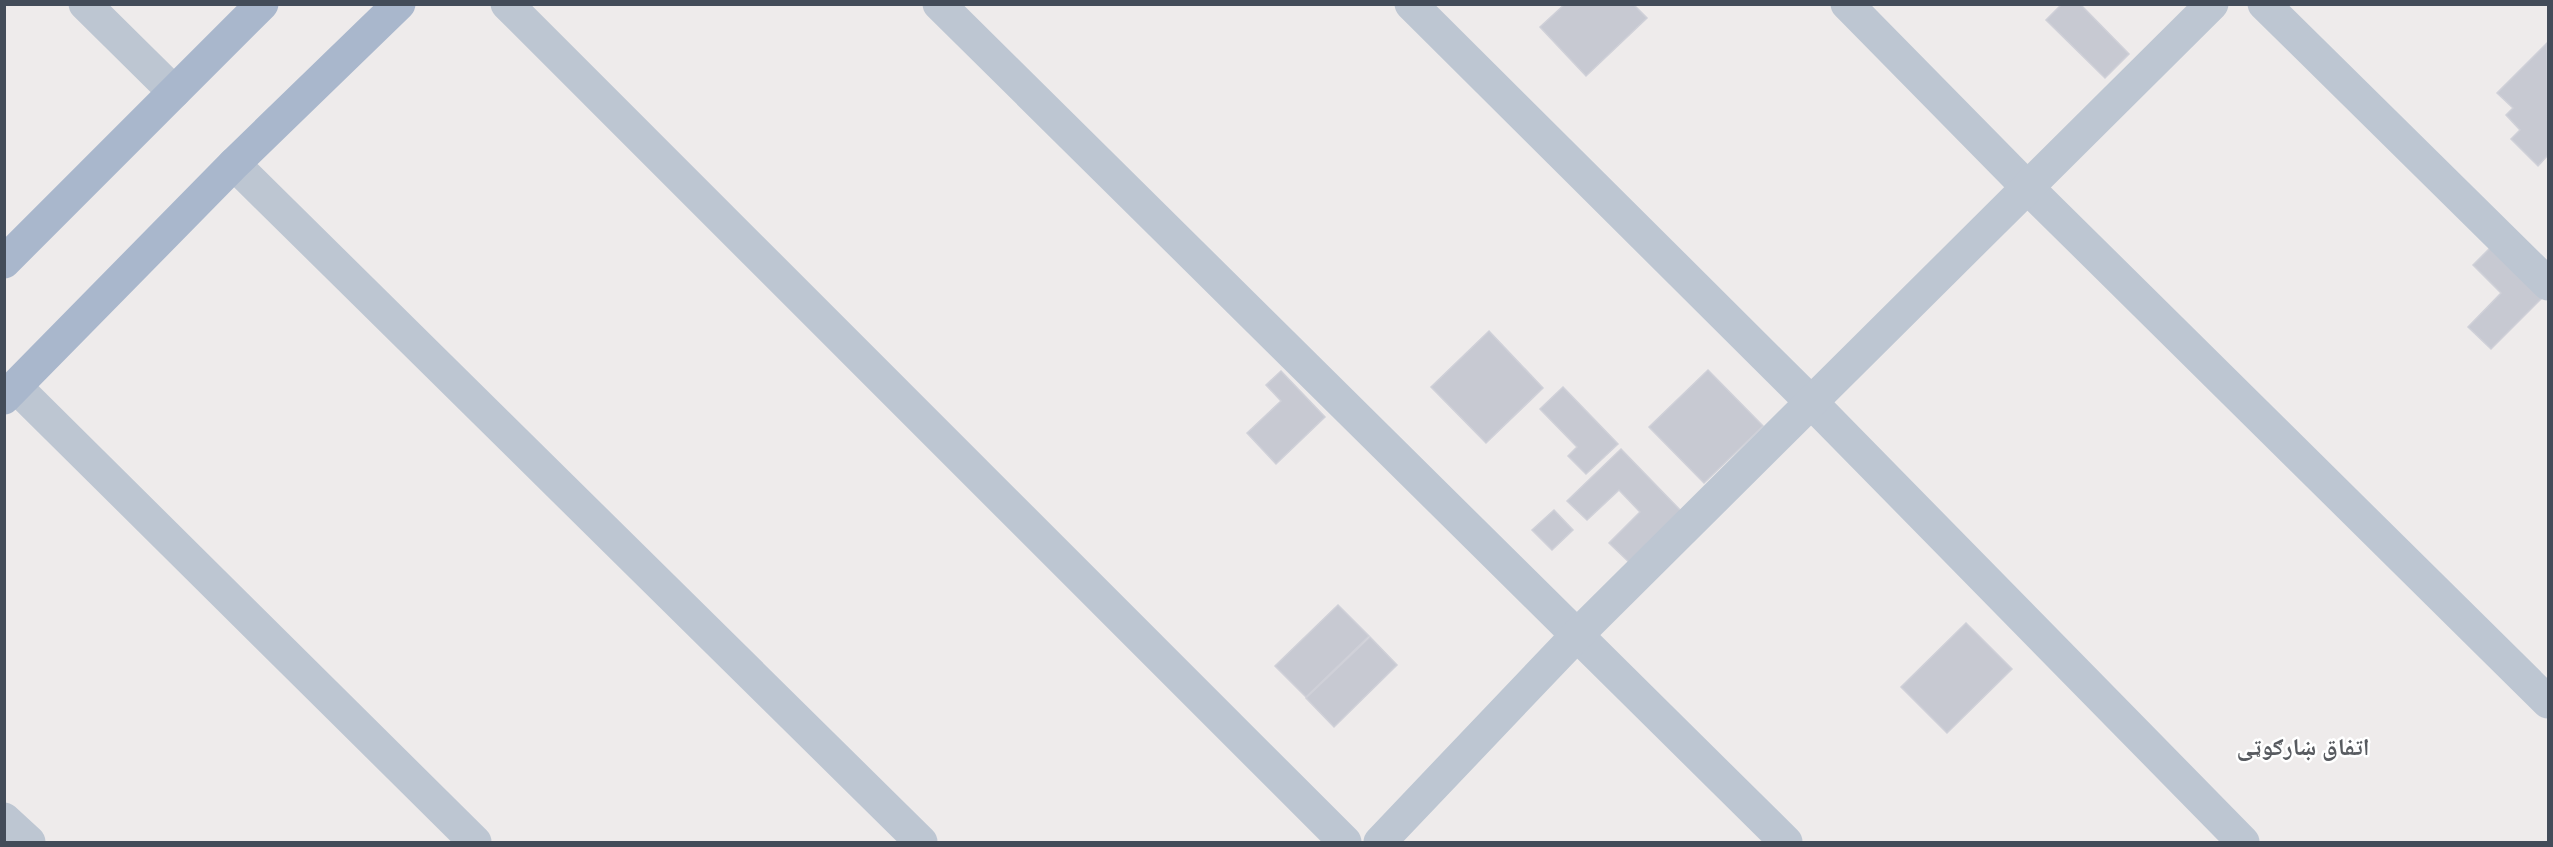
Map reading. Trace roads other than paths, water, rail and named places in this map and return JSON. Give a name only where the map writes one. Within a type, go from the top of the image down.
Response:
[{"type":"main road","points":[[4,262],[262,4]]},
{"type":"main road","points":[[10,393],[234,164],[399,4]]},
{"type":"street","points":[[85,4],[174,92]]},
{"type":"street","points":[[507,4],[1345,843]]},
{"type":"street","points":[[939,4],[1786,843]]},
{"type":"street","points":[[1411,4],[1812,403],[2243,843]]},
{"type":"street","points":[[1847,4],[2028,188],[2548,702]]},
{"type":"street","points":[[1380,843],[1577,635],[2212,4]]},
{"type":"street","points":[[2264,4],[2548,284]]},
{"type":"street","points":[[234,164],[921,843]]},
{"type":"street","points":[[10,393],[476,843]]},
{"type":"street","points":[[4,819],[29,843]]},
{"type":"district","name":"اتفاق ښارګوټی","points":[[2303,747]]}]
